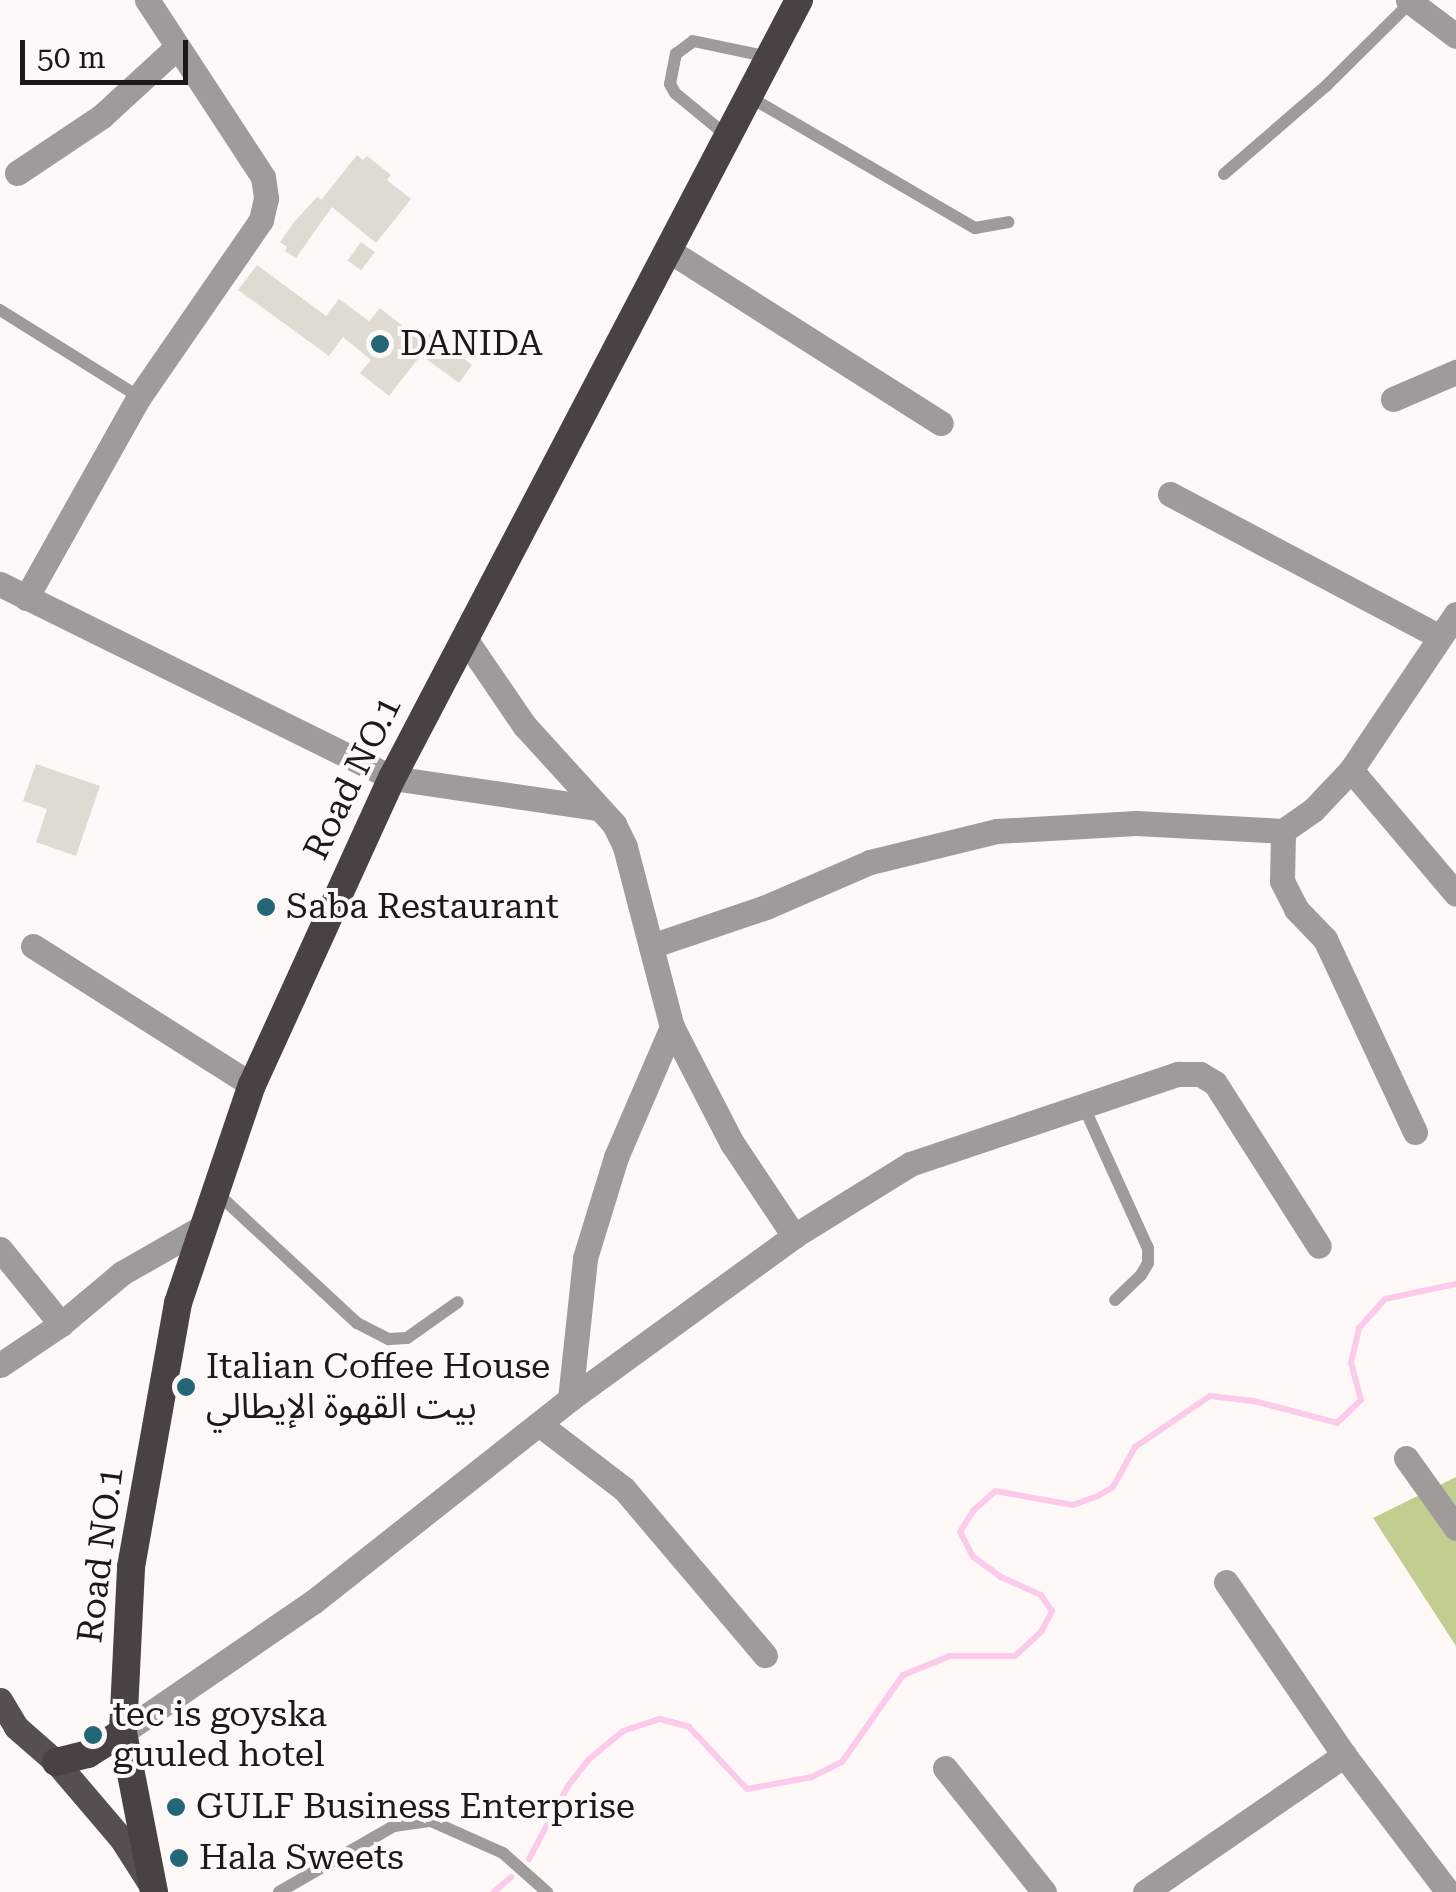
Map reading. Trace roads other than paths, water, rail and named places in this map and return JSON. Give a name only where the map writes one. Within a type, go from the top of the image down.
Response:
[{"type":"highway","name":"Road NO.1","points":[[152,1887],[123,1732],[131,1567],[178,1303],[252,1084],[392,778],[799,0]]},
{"type":"highway","points":[[56,1762],[88,1754],[123,1732]]},
{"type":"main road","points":[[0,1700],[16,1727],[56,1762],[121,1838],[152,1887]]},
{"type":"street","points":[[26,598],[139,397],[261,220],[266,198],[263,177],[147,0]]},
{"type":"street","points":[[1409,1],[1456,36]]},
{"type":"street","points":[[17,172],[102,116],[176,47]]},
{"type":"street","points":[[668,250],[942,422]]},
{"type":"street","points":[[1393,399],[1456,372]]},
{"type":"street","points":[[1170,494],[1438,636]]},
{"type":"street","points":[[0,584],[392,778],[598,808]]},
{"type":"street","points":[[651,946],[766,906],[870,862],[997,831],[1136,823],[1282,831],[1312,810],[1351,770],[1456,614]]},
{"type":"street","points":[[464,637],[524,725],[614,824],[626,847],[672,1027],[732,1143],[794,1236]]},
{"type":"street","points":[[1351,770],[1456,894]]},
{"type":"street","points":[[1282,831],[1282,881],[1296,909],[1325,939],[1416,1132]]},
{"type":"street","points":[[34,946],[252,1084]]},
{"type":"street","points":[[570,1399],[585,1258],[616,1157],[672,1027]]},
{"type":"street","points":[[123,1732],[313,1602],[570,1399],[794,1236],[910,1164],[1178,1074],[1200,1074],[1216,1083],[1319,1246]]},
{"type":"street","points":[[0,1366],[61,1324],[122,1273],[204,1226]]},
{"type":"street","points":[[0,1248],[61,1324]]},
{"type":"street","points":[[539,1424],[624,1488],[766,1655]]},
{"type":"street","points":[[1406,1458],[1456,1528]]},
{"type":"street","points":[[1226,1582],[1344,1755],[1448,1892]]},
{"type":"street","points":[[1145,1892],[1344,1755]]},
{"type":"street","points":[[946,1768],[1044,1892]]},
{"type":"lane","points":[[1224,174],[1326,86],[1409,1]]},
{"type":"lane","points":[[726,135],[674,93],[670,84],[676,54],[693,41],[769,57]]},
{"type":"lane","points":[[748,96],[975,228],[1008,222]]},
{"type":"lane","points":[[0,310],[139,397]]},
{"type":"lane","points":[[1083,1105],[1148,1248],[1148,1263],[1115,1300]]},
{"type":"lane","points":[[216,1192],[357,1323],[389,1339],[406,1338],[458,1302]]},
{"type":"lane","points":[[280,1892],[394,1826],[430,1822],[503,1853],[547,1892]]},
{"type":"waterway","points":[[529,1859],[568,1786],[588,1760],[623,1731],[660,1719],[689,1727],[747,1789],[812,1777],[842,1762],[903,1675],[950,1656],[1015,1656],[1041,1632],[1052,1611],[1041,1595],[1001,1577],[973,1557],[960,1532],[973,1511],[995,1491],[1073,1505],[1098,1496],[1113,1487],[1135,1447],[1210,1396],[1254,1401],[1337,1423],[1361,1400],[1351,1363],[1359,1328],[1385,1299],[1456,1284]]},
{"type":"waterway","points":[[494,1892],[511,1877]]},
{"type":"place","name":"DANIDA","points":[[380,344]]},
{"type":"place","name":"Saba Restaurant","points":[[266,907]]},
{"type":"place","name":"Italian Coffee House بيت القهوة الإيطالي","points":[[186,1387]]},
{"type":"place","name":"tec is goyska guuled hotel","points":[[93,1735]]},
{"type":"place","name":"GULF Business Enterprise","points":[[176,1807]]},
{"type":"place","name":"Hala Sweets","points":[[179,1858]]}]
